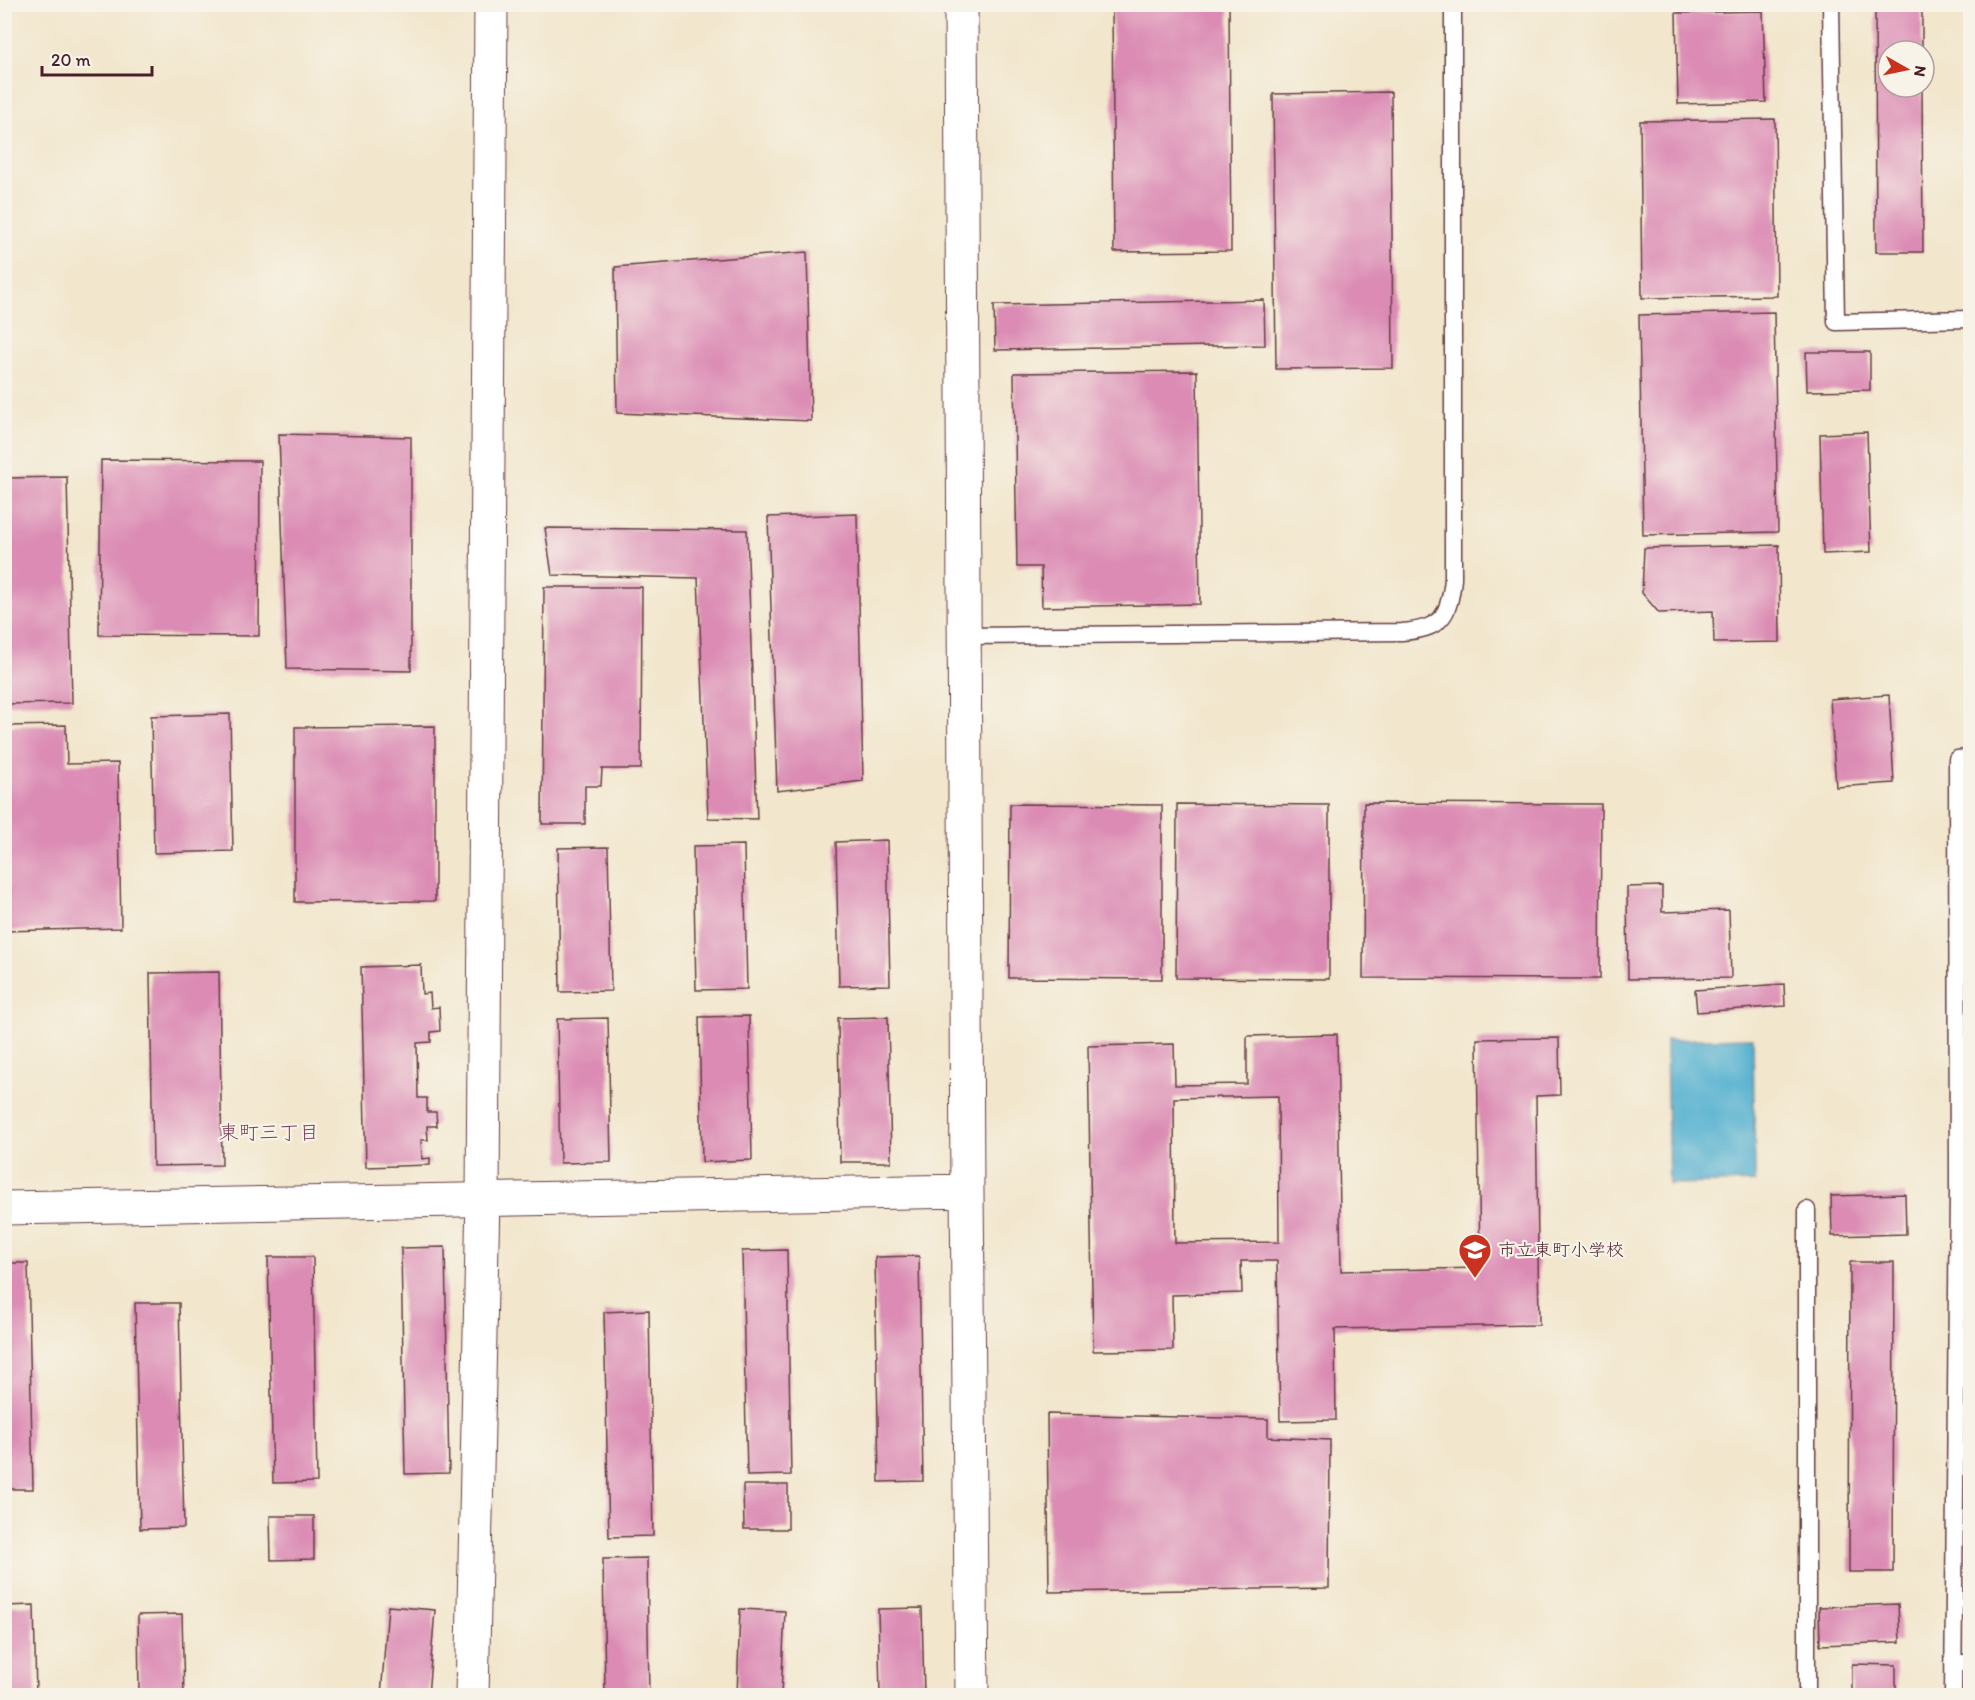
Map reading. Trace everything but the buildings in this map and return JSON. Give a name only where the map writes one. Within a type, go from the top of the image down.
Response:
[{"type":"street","points":[[472,1695],[483,1198],[491,4]]},
{"type":"street","points":[[961,4],[972,1695]]},
{"type":"street","points":[[4,1208],[967,1191]]},
{"type":"lane","points":[[964,636],[1402,632],[1422,630],[1442,620],[1450,602],[1453,579],[1453,4]]},
{"type":"lane","points":[[1831,4],[1836,322],[1971,318]]},
{"type":"lane","points":[[1953,1695],[1964,1192],[1958,759],[1971,758]]},
{"type":"lane","points":[[1806,1210],[1807,1695]]},
{"type":"lane","points":[[1953,1663],[1971,1663]]},
{"type":"water","points":[[1753,1038],[1755,1182],[1669,1184],[1666,1040]]},
{"type":"place","name":"市立東町小学校","points":[[1475,1279]]},
{"type":"district","name":"東町三丁目","points":[[269,1132]]}]
